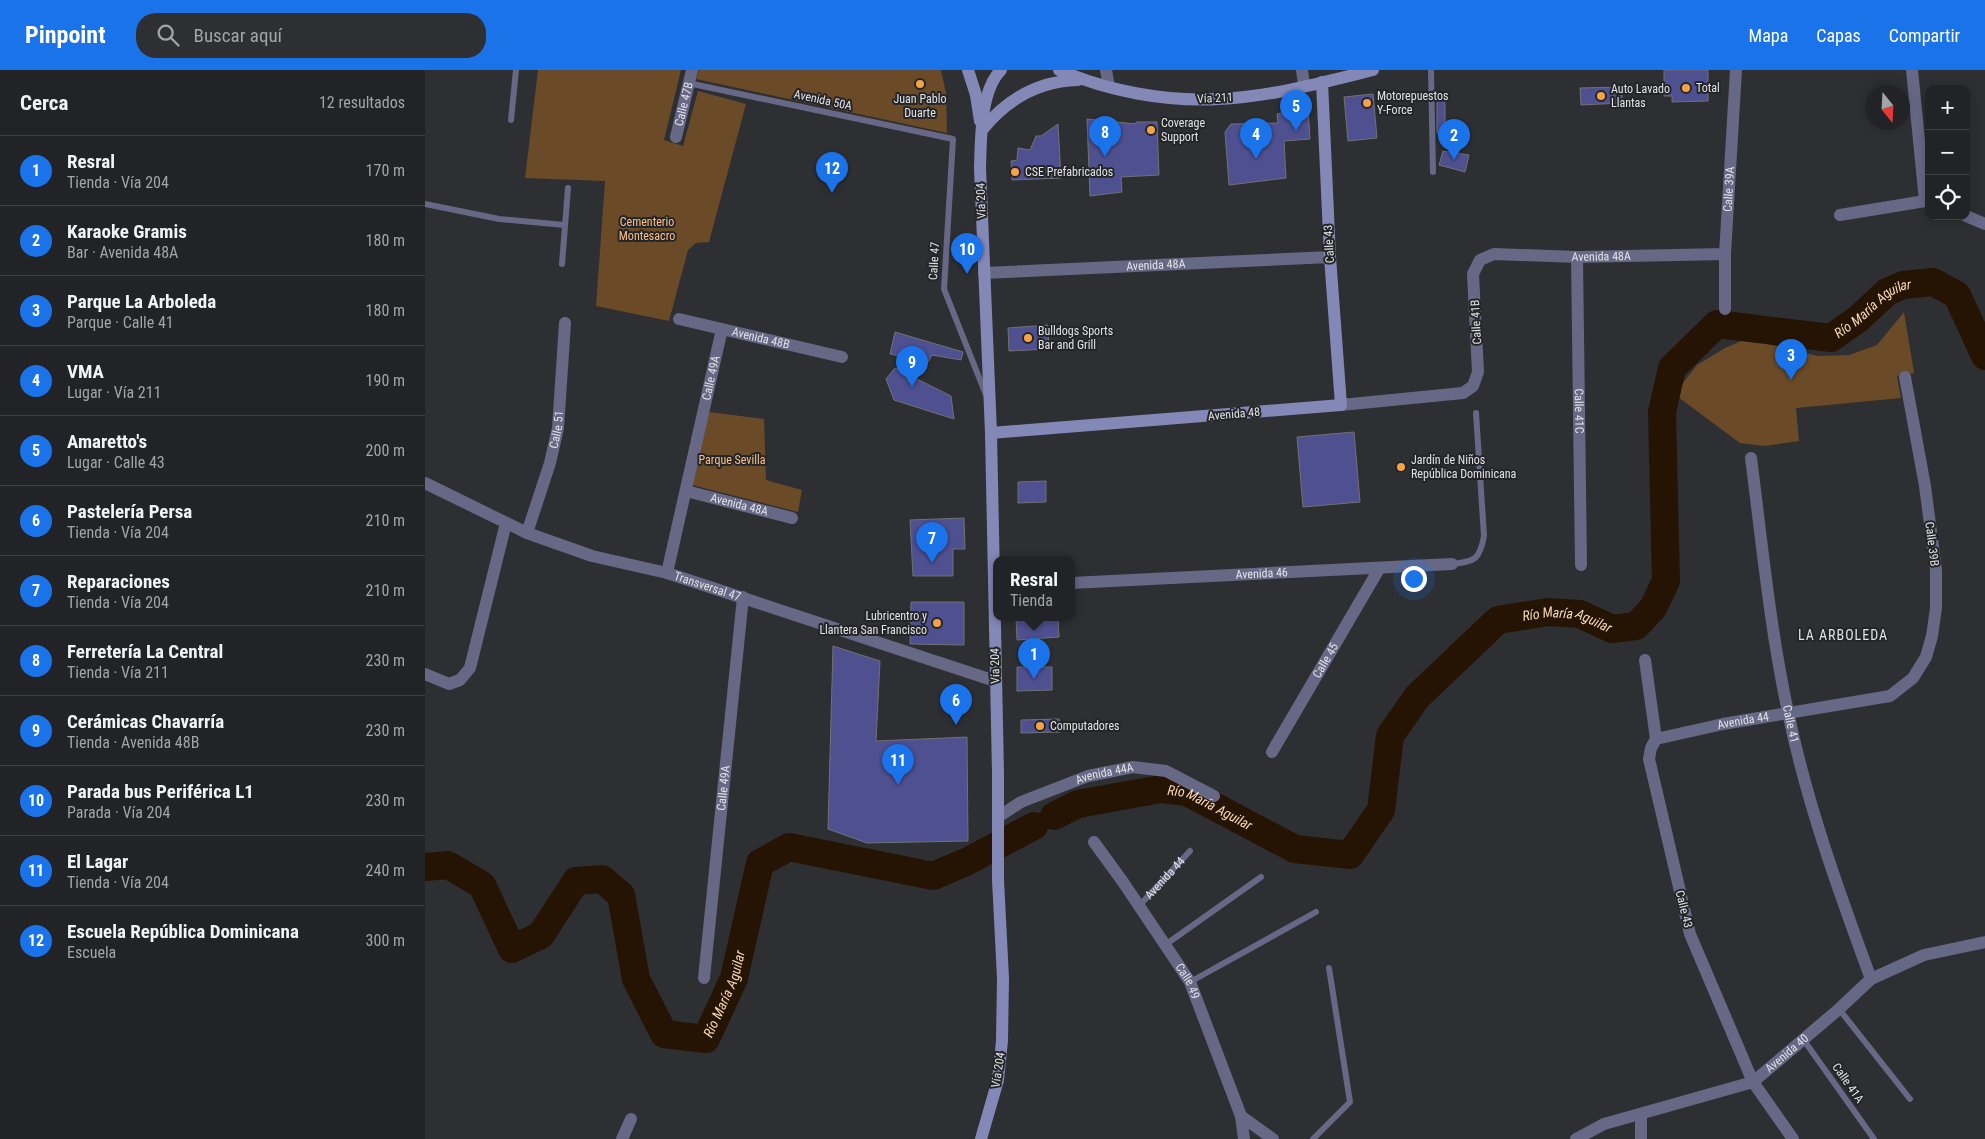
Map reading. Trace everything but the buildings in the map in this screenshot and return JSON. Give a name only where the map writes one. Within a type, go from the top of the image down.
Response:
[{"type":"main road","points":[[968,70],[982,130]]},
{"type":"main road","name":"Vía 204","points":[[994,556],[990,405],[980,204],[982,130],[989,90],[1001,70]]},
{"type":"main road","name":"Vía 211","points":[[1059,70],[1082,80],[1158,96],[1220,99],[1260,95],[1373,70]]},
{"type":"main road","points":[[982,130],[1005,105],[1033,88],[1066,80],[1082,80]]},
{"type":"main road","name":"Calle 43","points":[[1322,82],[1330,257],[1341,406]]},
{"type":"main road","name":"Avenida 48","points":[[991,433],[1341,406]]},
{"type":"main road","name":"Vía 204","points":[[981,1139],[997,1080],[1002,1041],[1003,978],[998,880],[995,621]]},
{"type":"street","name":"Calle 47B","points":[[676,137],[692,70]]},
{"type":"street","points":[[1106,70],[1109,87]]},
{"type":"street","points":[[1302,70],[1304,85]]},
{"type":"street","name":"Calle 39A","points":[[1725,309],[1725,254],[1736,70]]},
{"type":"street","points":[[1913,70],[1925,182]]},
{"type":"street","points":[[1840,215],[1925,201]]},
{"type":"street","points":[[1970,218],[1985,224]]},
{"type":"street","name":"Avenida 48A","points":[[1480,260],[1494,254],[1577,257],[1725,254]]},
{"type":"street","name":"Avenida 48A","points":[[984,273],[1330,257]]},
{"type":"street","name":"Calle 41C","points":[[1577,257],[1581,565]]},
{"type":"street","name":"Calle 41B","points":[[1473,386],[1478,372],[1473,274],[1480,260]]},
{"type":"street","name":"Avenida 48B","points":[[679,319],[842,358]]},
{"type":"street","name":"Calle 51","points":[[527,533],[550,463],[558,428],[565,322]]},
{"type":"street","name":"Calle 49A","points":[[667,573],[722,330]]},
{"type":"street","name":"Calle 39B","points":[[1890,696],[1913,678],[1926,657],[1933,636],[1936,608],[1935,570],[1926,496],[1905,377]]},
{"type":"street","name":"Avenida 48","points":[[1341,406],[1463,393],[1473,386]]},
{"type":"street","name":"Calle 41","points":[[1751,458],[1767,590],[1788,712],[1827,859],[1871,979]]},
{"type":"street","name":"Transversal 47","points":[[425,483],[527,533],[593,556],[667,573],[743,597],[995,682]]},
{"type":"street","name":"Avenida 48A","points":[[686,491],[792,518]]},
{"type":"street","points":[[425,674],[449,684],[460,680],[470,668],[506,523]]},
{"type":"street","name":"Avenida 46","points":[[1075,583],[1452,564]]},
{"type":"street","name":"Calle 45","points":[[1272,752],[1379,569]]},
{"type":"street","name":"Calle 49A","points":[[704,978],[743,597]]},
{"type":"street","name":"Calle 43","points":[[1645,660],[1656,738],[1651,748],[1649,759],[1690,934],[1753,1082],[1793,1139]]},
{"type":"street","name":"Avenida 44","points":[[1656,738],[1788,712],[1890,696]]},
{"type":"street","name":"Avenida 44A","points":[[998,823],[1021,802],[1088,776],[1133,767],[1166,770],[1214,796]]},
{"type":"street","name":"Calle 49","points":[[1094,842],[1190,982],[1241,1116],[1244,1139]]},
{"type":"street","name":"Avenida 40","points":[[1576,1139],[1603,1124],[1641,1115],[1753,1082],[1839,1009],[1871,979],[1924,956],[1985,942]]},
{"type":"street","points":[[1641,1115],[1641,1139]]},
{"type":"street","points":[[1241,1116],[1273,1139]]},
{"type":"street","points":[[622,1139],[631,1119]]},
{"type":"lane","points":[[511,120],[516,70]]},
{"type":"lane","points":[[1431,70],[1433,172]]},
{"type":"lane","name":"Avenida 50A","points":[[689,83],[953,139]]},
{"type":"lane","name":"Calle 47","points":[[953,139],[944,289],[990,405]]},
{"type":"lane","points":[[563,264],[568,188]]},
{"type":"lane","points":[[425,204],[499,219],[565,225]]},
{"type":"lane","points":[[1452,564],[1472,561],[1479,555],[1484,536],[1476,413]]},
{"type":"lane","name":"Avenida 44","points":[[1139,906],[1190,851]]},
{"type":"lane","points":[[1165,945],[1261,877]]},
{"type":"lane","points":[[1190,982],[1316,912]]},
{"type":"lane","points":[[1313,1139],[1350,1102],[1329,968]]},
{"type":"lane","points":[[1839,1009],[1910,1099]]},
{"type":"lane","name":"Calle 41A","points":[[1803,1039],[1874,1139]]},
{"type":"green space","name":"Cementerio Montesacro","points":[[538,70],[681,70],[664,140],[683,146],[698,91],[746,104],[709,242],[696,243],[688,250],[669,321],[596,306],[605,181],[525,178]]},
{"type":"green space","points":[[699,70],[941,70],[946,93],[947,133],[696,79]]},
{"type":"green space","points":[[1904,312],[1914,373],[1897,376],[1901,398],[1796,408],[1799,441],[1765,446],[1740,443],[1674,394],[1697,365],[1725,348],[1746,339],[1818,356],[1849,355],[1877,345]]},
{"type":"green space","name":"Parque Sevilla","points":[[709,412],[764,419],[766,480],[802,490],[798,512],[692,485]]},
{"type":"waterway","name":"Río María Aguilar","points":[[1054,816],[1078,804],[1161,789],[1187,792],[1295,849],[1350,855],[1381,810],[1390,736],[1417,697],[1498,620],[1548,612],[1580,614],[1612,629],[1636,626],[1653,608],[1666,581],[1662,412],[1672,368],[1717,324],[1831,338],[1858,319],[1887,292],[1903,285],[1933,282],[1957,295],[1985,356]]},
{"type":"waterway","name":"Río María Aguilar","points":[[425,867],[448,865],[482,885],[512,949],[541,935],[576,881],[602,879],[621,895],[636,979],[664,1034],[706,1039],[734,978],[760,863],[789,847],[933,876],[966,862],[1034,826]]},
{"type":"place","name":"Juan Pablo Duarte","points":[[920,84]]},
{"type":"place","name":"Total","points":[[1686,88]]},
{"type":"place","name":"Auto Lavado Llantas","points":[[1601,96]]},
{"type":"place","name":"Motorepuestos Y-Force","points":[[1367,103]]},
{"type":"place","name":"Coverage Support","points":[[1151,130]]},
{"type":"place","name":"Amaretto's","points":[[1296,131]]},
{"type":"place","name":"Ferretería La Central","points":[[1105,157]]},
{"type":"place","name":"VMA","points":[[1256,159]]},
{"type":"place","name":"Karaoke Gramis","points":[[1454,160]]},
{"type":"place","name":"CSE Prefabricados","points":[[1015,172]]},
{"type":"place","name":"Escuela República Dominicana","points":[[832,193]]},
{"type":"place","name":"Parada bus Periférica L1","points":[[967,274]]},
{"type":"place","name":"Bulldogs Sports Bar and Grill","points":[[1028,338]]},
{"type":"place","name":"Parque La Arboleda","points":[[1791,380]]},
{"type":"place","name":"Cerámicas Chavarría","points":[[912,387]]},
{"type":"place","name":"Jardín de Niños República Dominicana","points":[[1401,467]]},
{"type":"place","name":"Reparaciones","points":[[932,563]]},
{"type":"place","name":"Lubricentro y Llantera San Francisco","points":[[937,623]]},
{"type":"place","name":"Resral","points":[[1034,679]]},
{"type":"place","name":"Pastelería Persa","points":[[956,725]]},
{"type":"place","name":"Computadores","points":[[1040,726]]},
{"type":"place","name":"El Lagar","points":[[898,785]]},
{"type":"district","name":"LA ARBOLEDA","points":[[1843,635]]}]
